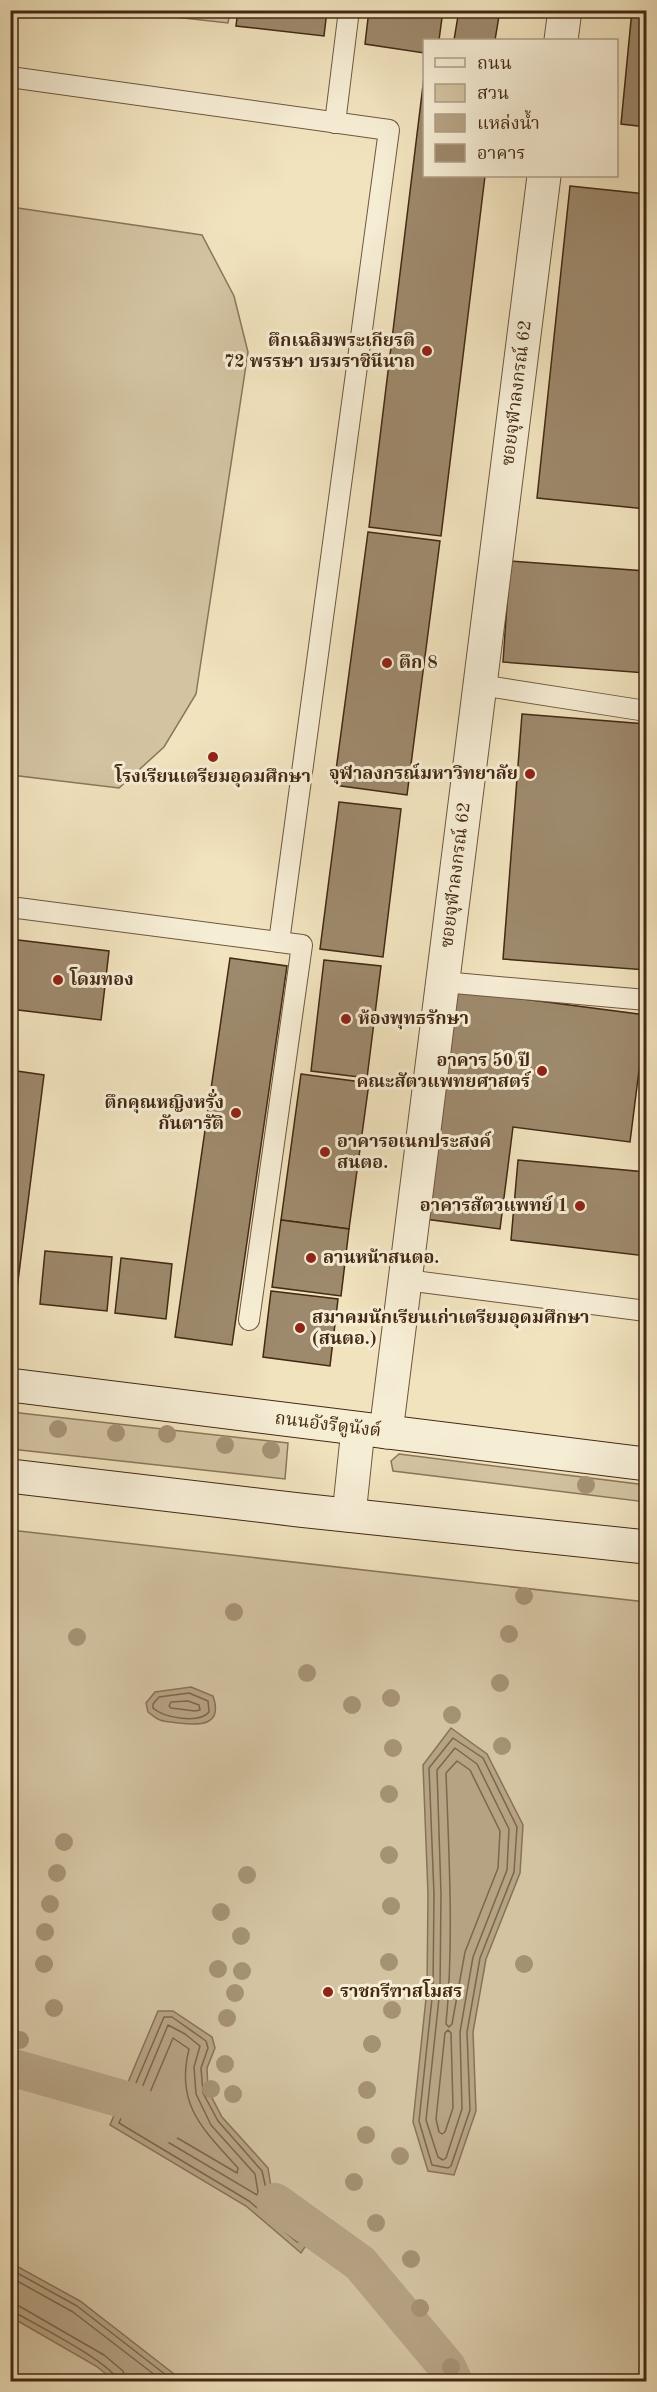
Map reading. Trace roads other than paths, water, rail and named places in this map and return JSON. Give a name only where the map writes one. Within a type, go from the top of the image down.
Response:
[{"type":"street","points":[[561,39],[565,10]]},
{"type":"street","name":"ซอยจุฬาลงกรณ์ 62","points":[[349,1515],[372,1430],[406,1280],[544,177]]},
{"type":"street","name":"ถนนอังรีดูนังต์","points":[[10,1385],[646,1464]]},
{"type":"street","points":[[10,1476],[646,1547]]},
{"type":"lane","points":[[335,123],[349,10]]},
{"type":"lane","points":[[10,77],[389,130],[279,942]]},
{"type":"lane","points":[[480,685],[646,711]]},
{"type":"lane","points":[[10,908],[302,945],[249,1320]]},
{"type":"lane","points":[[442,982],[646,1000]]},
{"type":"lane","points":[[406,1280],[646,1311]]},
{"type":"water","points":[[191,1687],[213,1696],[215,1713],[208,1722],[187,1724],[167,1722],[148,1712],[146,1703],[155,1692]]},
{"type":"water","points":[[451,1728],[487,1754],[523,1825],[520,1873],[486,1959],[473,2032],[476,2111],[454,2175],[428,2171],[413,2122],[427,1989],[428,1894],[423,1765]]},
{"type":"water","points":[[158,2011],[173,2011],[212,2037],[215,2048],[207,2068],[208,2090],[222,2117],[268,2168],[272,2193],[319,2226],[301,2253],[246,2206],[110,2125]]},
{"type":"water","points":[[11,2263],[80,2301],[183,2381],[115,2381],[96,2366],[11,2317]]},
{"type":"waterway","points":[[10,2067],[133,2102],[164,2124]]},
{"type":"waterway","points":[[275,2202],[360,2263],[447,2367],[454,2382]]},
{"type":"place","name":"ตึกเฉลิมพระเกียรติ 72 พรรษา บรมราชินีนาถ","points":[[427,351]]},
{"type":"place","name":"ตึก 8","points":[[387,663]]},
{"type":"place","name":"โรงเรียนเตรียมอุดมศึกษา","points":[[213,757]]},
{"type":"place","name":"จุฬาลงกรณ์มหาวิทยาลัย","points":[[530,774]]},
{"type":"place","name":"โดมทอง","points":[[58,980]]},
{"type":"place","name":"ห้องพุทธรักษา","points":[[346,1019]]},
{"type":"place","name":"อาคาร 50 ปี คณะสัตวแพทยศาสตร์","points":[[542,1071]]},
{"type":"place","name":"ตึกคุณหญิงหรั่ง กันตารัติ","points":[[236,1113]]},
{"type":"place","name":"อาคารอเนกประสงค์ สนตอ.","points":[[325,1152]]},
{"type":"place","name":"อาคารสัตวแพทย์ 1","points":[[580,1206]]},
{"type":"place","name":"ลานหน้าสนตอ.","points":[[311,1258]]},
{"type":"place","name":"สมาคมนักเรียนเก่าเตรียมอุดมศึกษา (สนตอ.)","points":[[300,1328]]},
{"type":"place","name":"ราชกรีฑาสโมสร","points":[[328,1992]]}]
